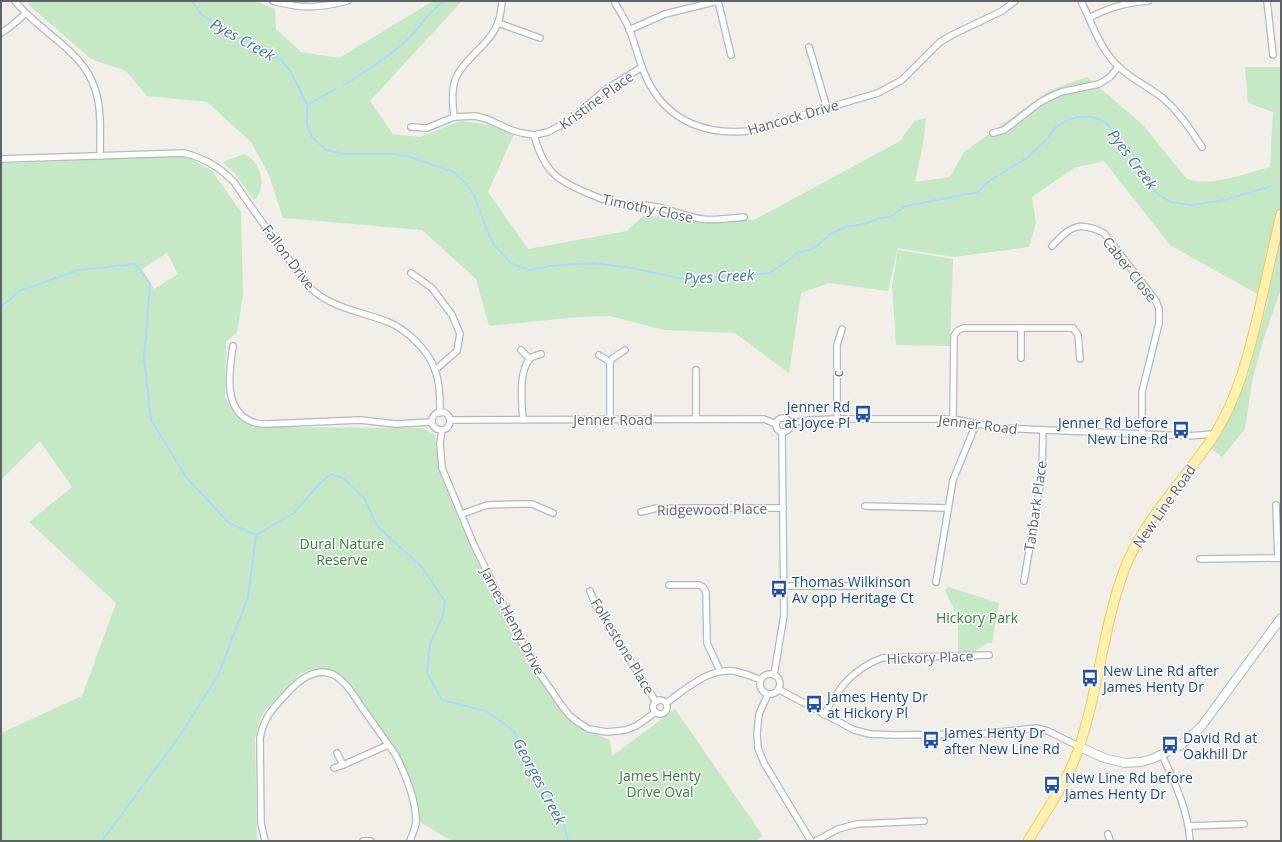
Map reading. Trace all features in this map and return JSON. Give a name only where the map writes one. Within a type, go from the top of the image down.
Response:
[{"type":"main road","name":"New Line Road","points":[[1028,841],[1070,769],[1080,746],[1097,683],[1112,609],[1125,567],[1138,541],[1154,517],[1215,434],[1235,396],[1244,371],[1281,214]]},
{"type":"street","points":[[15,1],[26,13],[77,58],[90,76],[99,106],[100,156]]},
{"type":"street","points":[[273,1],[289,6],[312,8],[347,1]]},
{"type":"street","points":[[454,117],[452,99],[453,88],[457,75],[464,65],[489,38],[498,23],[502,1]]},
{"type":"street","name":"Hancock Drive","points":[[614,1],[629,30],[649,84],[657,96],[669,109],[692,124],[706,129],[734,133],[749,131],[878,93],[902,80],[940,42],[1002,11],[1015,1]]},
{"type":"street","points":[[629,30],[665,14],[718,1],[731,55]]},
{"type":"street","points":[[1081,1],[1101,44],[1118,67],[1163,98],[1174,108],[1186,122],[1202,147]]},
{"type":"street","points":[[1089,18],[1106,9],[1133,2],[1148,1]]},
{"type":"street","points":[[1267,1],[1273,55]]},
{"type":"street","points":[[1,33],[26,13]]},
{"type":"street","points":[[498,23],[540,38]]},
{"type":"street","points":[[809,47],[827,108]]},
{"type":"street","name":"Kristine Place","points":[[411,127],[427,128],[454,117],[475,116],[487,118],[510,130],[534,135],[548,132],[569,121],[605,90],[642,67]]},
{"type":"street","points":[[993,133],[1004,130],[1039,103],[1050,97],[1062,92],[1099,84],[1110,77],[1118,67]]},
{"type":"street","name":"Timothy Close","points":[[534,135],[538,149],[545,164],[553,174],[564,183],[600,198],[620,204],[656,206],[703,219],[744,217]]},
{"type":"street","name":"Fallon Drive","points":[[1,160],[184,153],[209,162],[221,169],[234,182],[313,291],[323,299],[339,307],[389,322],[406,333],[422,348],[435,370],[440,390],[440,412]]},
{"type":"street","name":"Caber Close","points":[[1052,246],[1064,233],[1083,226],[1092,227],[1104,233],[1156,301],[1160,317],[1142,392],[1142,434]]},
{"type":"street","points":[[411,273],[432,288],[452,315],[460,334],[460,343],[457,351],[435,370]]},
{"type":"street","points":[[953,419],[954,336],[957,331],[963,328],[1073,328],[1078,335],[1080,359]]},
{"type":"street","points":[[1021,328],[1021,358]]},
{"type":"street","name":"c","points":[[837,419],[837,345],[842,329]]},
{"type":"street","points":[[233,346],[229,381],[232,400],[240,413],[247,419],[256,423],[268,424],[360,420],[396,424],[432,422]]},
{"type":"street","points":[[521,350],[528,356],[529,360]]},
{"type":"street","points":[[610,419],[610,362],[626,350]]},
{"type":"street","points":[[523,420],[522,383],[529,360],[534,356],[541,354]]},
{"type":"street","points":[[599,354],[610,362]]},
{"type":"street","points":[[696,370],[696,419]]},
{"type":"street","points":[[440,412],[447,415],[450,420],[448,426],[442,430],[436,429],[432,425],[432,422],[435,414],[440,412]]},
{"type":"street","points":[[783,418],[787,419],[790,423],[788,430],[782,432],[778,430],[776,424],[778,419],[783,418]]},
{"type":"street","name":"Jenner Road","points":[[450,420],[764,419],[776,424]]},
{"type":"street","name":"Jenner Road","points":[[790,423],[810,420],[837,419],[953,419],[999,428],[1187,436],[1215,434]]},
{"type":"street","points":[[936,582],[953,480],[976,424]]},
{"type":"street","name":"James Henty Drive","points":[[442,430],[440,444],[442,468],[492,583],[538,671],[570,716],[589,729],[616,732],[636,726],[656,712]]},
{"type":"street","name":"Tanbark Place","points":[[1024,581],[1042,475],[1044,430]]},
{"type":"street","points":[[774,675],[784,615],[782,432]]},
{"type":"street","points":[[462,514],[487,505],[518,504],[532,504],[552,513]]},
{"type":"street","points":[[1200,559],[1280,558],[1276,505]]},
{"type":"street","points":[[865,506],[948,508]]},
{"type":"street","name":"Ridgewood Place","points":[[641,512],[657,508],[783,508]]},
{"type":"street","points":[[669,585],[699,585],[703,587],[706,592],[707,643],[720,671]]},
{"type":"street","points":[[784,586],[856,586]]},
{"type":"street","name":"Folkestone Place","points":[[590,591],[596,606],[656,702]]},
{"type":"street","points":[[778,689],[854,730],[870,734],[981,734],[1036,728],[1048,731],[1104,758],[1125,763],[1141,762],[1162,755],[1181,745],[1195,734],[1281,618]]},
{"type":"street","name":"Hickory Place","points":[[824,715],[834,697],[850,678],[871,662],[882,658],[989,655]]},
{"type":"street","points":[[666,703],[694,683],[708,675],[720,671],[733,671],[761,680]]},
{"type":"street","points":[[265,841],[261,823],[260,738],[262,729],[270,712],[300,679],[316,672],[332,674],[340,678],[345,683],[402,766],[416,811],[416,825],[410,841]]},
{"type":"street","points":[[768,674],[774,675],[779,680],[780,686],[774,694],[768,694],[761,688],[761,680],[768,674]]},
{"type":"street","points":[[768,694],[759,714],[757,733],[758,748],[764,763],[811,841]]},
{"type":"street","points":[[662,700],[666,703],[667,707],[664,712],[656,712],[654,707],[656,702],[662,700]]},
{"type":"street","points":[[334,768],[388,745]]},
{"type":"street","points":[[337,753],[343,765]]},
{"type":"street","points":[[1162,755],[1178,789],[1189,826],[1190,841]]},
{"type":"street","points":[[816,841],[838,829],[857,824],[924,821]]},
{"type":"street","points":[[1189,826],[1244,824]]},
{"type":"street","points":[[1108,834],[1110,841]]},
{"type":"street","points":[[363,841],[371,841]]},
{"type":"green space","points":[[27,1],[256,1],[275,9],[276,29],[301,52],[339,58],[433,1],[462,1],[370,101],[393,134],[420,137],[460,121],[489,125],[514,134],[488,192],[528,249],[627,231],[643,216],[754,220],[900,141],[914,121],[926,118],[923,144],[915,182],[950,177],[964,152],[1050,90],[1087,77],[1143,125],[1185,177],[1193,181],[1203,182],[1227,179],[1270,167],[1273,112],[1248,103],[1245,67],[1281,67],[1281,289],[1264,338],[1252,381],[1245,429],[1222,457],[1211,449],[1248,375],[1268,300],[1170,245],[1104,161],[1074,168],[1032,197],[1036,223],[1029,247],[954,257],[898,248],[888,291],[829,283],[801,293],[789,373],[735,333],[664,330],[610,316],[579,317],[489,326],[476,279],[422,230],[283,218],[269,175],[251,142],[207,102],[147,96],[126,71],[91,59],[31,7]]},
{"type":"green space","points":[[244,154],[255,162],[261,175],[261,188],[254,200],[235,173],[223,163]]},
{"type":"green space","points":[[186,156],[212,171],[241,212],[243,295],[237,333],[226,341],[225,398],[238,417],[254,427],[423,428],[435,435],[441,476],[489,588],[531,664],[560,709],[579,728],[610,740],[612,756],[675,709],[763,836],[755,841],[452,841],[418,821],[416,801],[411,783],[403,764],[382,729],[347,681],[330,670],[313,669],[300,674],[264,712],[260,720],[255,739],[257,841],[1,841],[1,733],[82,696],[116,603],[29,522],[72,487],[40,441],[1,480],[1,162],[10,163]],"holes":[[[167,253],[178,274],[154,289],[142,269]]]},
{"type":"green space","points":[[898,250],[953,259],[950,346],[896,345],[892,286]]},
{"type":"green space","name":"Hickory Park","points":[[948,587],[999,603],[992,643],[988,643],[973,652],[958,653],[958,618],[945,590]]},
{"type":"waterway","name":"Pyes Creek","points":[[192,1],[201,14],[218,26],[233,36],[256,43],[282,61],[291,72],[307,105],[307,125],[312,137],[326,150],[345,154],[392,154],[407,156],[454,172],[466,183],[475,197],[494,245],[512,264],[530,270],[549,266],[594,263],[631,268],[684,279],[694,277],[717,277],[769,273],[797,253],[815,248],[829,235],[845,227],[890,217],[906,206],[978,192],[988,182],[1028,157],[1046,140],[1055,128],[1065,121],[1077,117],[1093,117],[1105,122],[1133,154],[1151,187],[1159,195],[1171,202],[1192,205],[1225,200],[1271,186]]},
{"type":"waterway","points":[[344,85],[396,50],[411,36],[430,13],[445,1]]},
{"type":"waterway","points":[[307,105],[336,89]]},
{"type":"waterway","name":"Georges Creek","points":[[1,307],[20,291],[78,270],[135,264],[150,283],[144,359],[151,420],[186,477],[229,523],[256,535],[294,513],[320,483],[331,474],[343,478],[364,498],[377,526],[421,566],[445,601],[443,616],[430,644],[427,673],[442,700],[486,711],[513,730],[529,756],[564,823],[568,841]]},
{"type":"waterway","points":[[102,841],[176,741],[218,676],[248,597],[256,535]]},
{"type":"place","name":"Jenner Rd at Joyce Pl","points":[[863,414]]},
{"type":"place","name":"Jenner Rd before New Line Rd","points":[[1181,430]]},
{"type":"place","name":"Thomas Wilkinson Av opp Heritage Ct","points":[[779,589]]},
{"type":"place","name":"New Line Rd after James Henty Dr","points":[[1090,678]]},
{"type":"place","name":"James Henty Dr at Hickory Pl","points":[[814,704]]},
{"type":"place","name":"James Henty Dr after New Line Rd","points":[[931,740]]},
{"type":"place","name":"David Rd at Oakhill Dr","points":[[1170,745]]},
{"type":"place","name":"New Line Rd before James Henty Dr","points":[[1052,785]]},
{"type":"park label","name":"Dural Nature Reserve","points":[[342,552]]},
{"type":"park label","name":"James Henty Drive Oval","points":[[660,784]]}]
